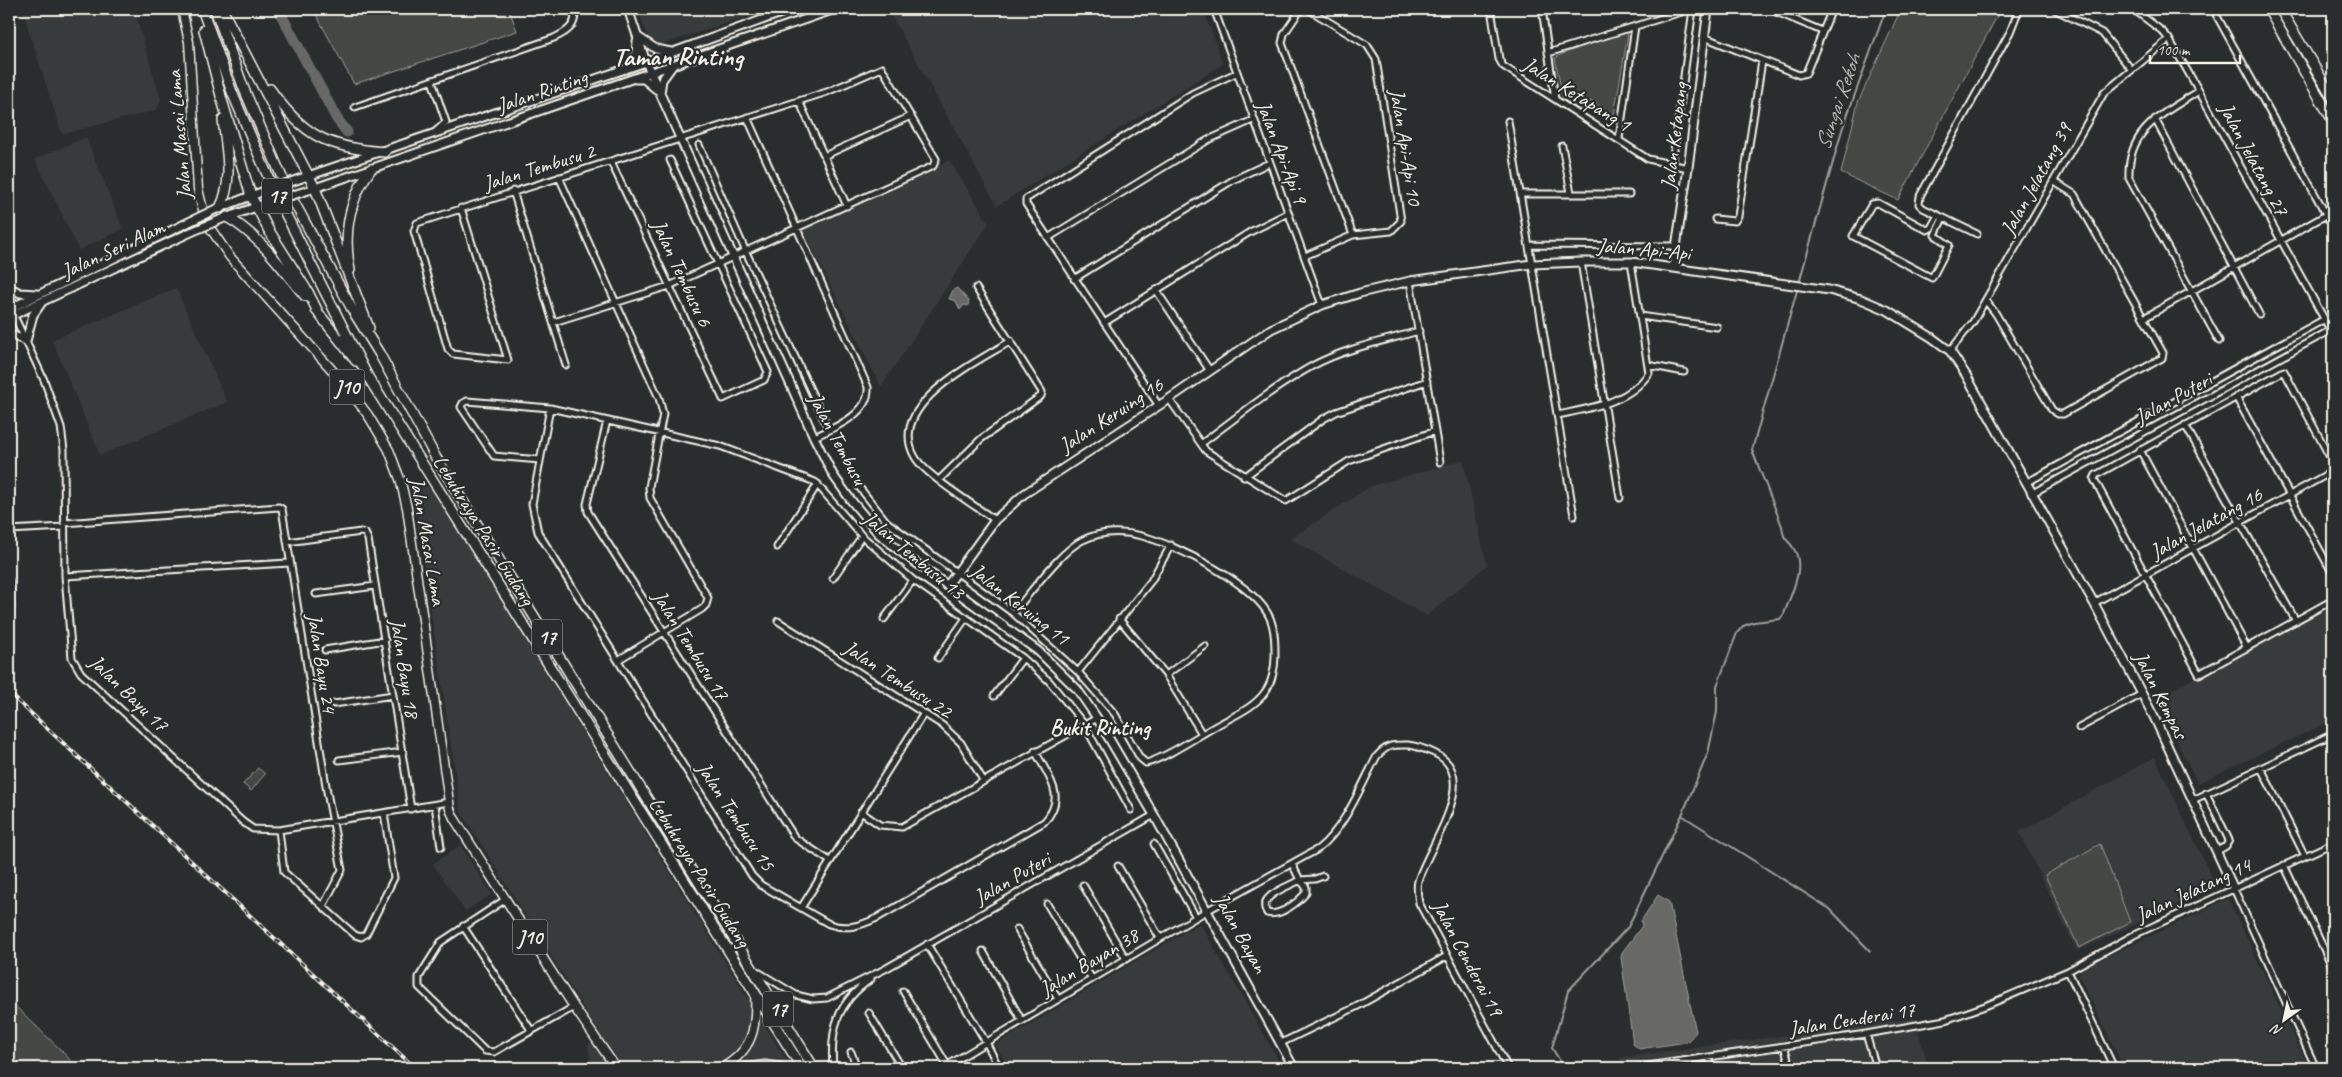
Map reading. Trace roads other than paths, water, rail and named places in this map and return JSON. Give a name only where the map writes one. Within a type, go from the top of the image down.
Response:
[{"type":"highway","points":[[201,9],[222,100],[253,195],[319,314]]},
{"type":"highway","name":"Lebuhraya Pasir Gudang","points":[[201,9],[232,92],[275,192],[368,377],[802,1068]]},
{"type":"highway","name":"Lebuhraya Pasir Gudang","points":[[216,9],[244,89],[287,189],[436,458],[814,1068]]},
{"type":"highway","points":[[222,9],[251,63],[312,189],[379,353]]},
{"type":"highway","points":[[2261,9],[2288,40]]},
{"type":"highway","points":[[2268,9],[2288,40],[2333,121]]},
{"type":"highway","points":[[2280,9],[2333,98]]},
{"type":"highway","points":[[251,63],[284,111],[308,131],[332,143],[357,150],[385,152]]},
{"type":"highway","points":[[218,209],[227,193],[228,172],[222,100]]},
{"type":"highway","points":[[358,301],[350,268],[347,235],[352,204],[372,169]]},
{"type":"highway","points":[[224,218],[241,225],[260,242],[368,377]]},
{"type":"main road","name":"Jalan Masai Lama","points":[[182,9],[189,42],[198,189],[206,222],[230,257],[342,381],[368,415],[389,450],[400,479],[407,508],[423,609],[449,802],[454,818],[574,1007],[616,1068]]},
{"type":"main road","points":[[722,1068],[744,1052],[751,1037],[756,1012],[755,992]]},
{"type":"main road","points":[[743,1068],[765,1065],[786,1068]]},
{"type":"street","points":[[355,108],[554,38],[572,27],[576,19],[574,9]]},
{"type":"street","name":"Jalan Tembusu","points":[[628,9],[650,72],[814,437],[839,483],[878,533],[947,586],[1038,651],[1077,690],[1097,718],[1154,815]]},
{"type":"street","name":"Jalan Rinting","points":[[253,195],[385,152],[646,62],[792,9]]},
{"type":"street","name":"Jalan Rinting","points":[[258,206],[372,169],[835,9]]},
{"type":"street","name":"Jalan Api-Api 9","points":[[1214,9],[1322,305]]},
{"type":"street","points":[[1301,9],[1284,34],[1282,43],[1353,235]]},
{"type":"street","name":"Jalan Api-Api 10","points":[[1305,256],[1353,235],[1392,231],[1401,221],[1376,59],[1367,45],[1308,9]]},
{"type":"street","name":"Jalan Ketapang 1","points":[[1490,9],[1499,59],[1503,66],[1648,159],[1688,168]]},
{"type":"street","points":[[1542,9],[1554,99]]},
{"type":"street","points":[[1548,53],[1692,9],[1672,165]]},
{"type":"street","name":"Jalan Ketapang","points":[[1673,267],[1688,168],[1708,9]]},
{"type":"street","points":[[1768,9],[1822,31]]},
{"type":"street","points":[[1704,37],[1762,61],[1803,75],[1806,73],[1832,9]]},
{"type":"street","points":[[1977,234],[1923,208],[1919,204],[1920,196],[2006,40],[2019,9]]},
{"type":"street","points":[[2054,9],[2102,33],[2131,69]]},
{"type":"street","name":"Jalan Jelatang 27","points":[[2133,9],[2162,30],[2168,39],[2199,91],[2332,333]]},
{"type":"street","points":[[2213,9],[2333,227]]},
{"type":"street","points":[[1619,139],[1635,26]]},
{"type":"street","points":[[625,69],[636,55],[637,37],[656,49],[673,52]]},
{"type":"street","name":"Jalan Jelatang 39","points":[[1950,351],[1966,333],[1986,301],[2104,92],[2168,39]]},
{"type":"street","points":[[1715,218],[1735,221],[1738,216],[1762,61]]},
{"type":"street","points":[[660,94],[662,80],[674,64]]},
{"type":"street","name":"Jalan Tembusu 2","points":[[461,208],[508,360],[453,354],[448,349],[414,231],[417,222],[513,191],[611,162],[827,92],[878,68],[884,70],[912,116]]},
{"type":"street","points":[[1158,406],[1026,204],[1026,199],[1193,93],[1236,73]]},
{"type":"street","points":[[630,79],[644,79],[660,94]]},
{"type":"street","points":[[432,81],[446,122],[432,135]]},
{"type":"street","points":[[2199,91],[2155,119],[2136,141],[2128,160],[2129,178],[2219,341]]},
{"type":"street","points":[[799,101],[847,206]]},
{"type":"street","points":[[554,322],[669,286],[933,166],[936,159],[912,116],[824,156]]},
{"type":"street","points":[[747,117],[868,387],[865,400],[850,419],[814,437]]},
{"type":"street","points":[[2155,119],[2259,314]]},
{"type":"street","points":[[1048,238],[1208,140],[1253,120]]},
{"type":"street","points":[[1508,121],[1574,516]]},
{"type":"street","points":[[698,145],[829,430]]},
{"type":"street","points":[[1562,146],[1571,193]]},
{"type":"street","points":[[670,160],[719,263]]},
{"type":"street","name":"Jalan Tembusu 6","points":[[611,162],[723,399],[764,380],[768,372],[719,263]]},
{"type":"street","points":[[1074,279],[1233,180],[1269,163]]},
{"type":"street","points":[[559,178],[659,398],[663,414],[661,433],[649,488],[650,498],[708,598],[706,605],[702,609],[618,660]]},
{"type":"street","points":[[1986,301],[1996,314],[2052,410],[2058,414],[2063,414],[2162,358],[2163,353],[2074,194],[2053,181]]},
{"type":"street","points":[[513,191],[566,365]]},
{"type":"street","points":[[1521,194],[1629,194]]},
{"type":"street","name":"Jalan Seri Alam","points":[[12,314],[38,294],[187,223],[253,195]]},
{"type":"street","points":[[1872,204],[1878,204],[1927,230],[1932,228],[1941,217],[1935,235],[1949,246],[1932,278],[1853,236],[1872,204]]},
{"type":"street","name":"Jalan Seri Alam","points":[[12,314],[191,232],[258,206]]},
{"type":"street","points":[[1104,323],[1250,232],[1288,213]]},
{"type":"street","points":[[2144,318],[2326,215]]},
{"type":"street","points":[[1530,246],[1676,246]]},
{"type":"street","points":[[1581,262],[1620,498]]},
{"type":"street","points":[[1558,415],[1604,406],[1644,380],[1649,373],[1631,262]]},
{"type":"street","name":"Jalan Api-Api","points":[[1322,305],[1360,293],[1410,281],[1532,264],[1631,262],[1829,290],[1861,299],[1887,310],[1950,351]]},
{"type":"street","points":[[1410,281],[1440,462]]},
{"type":"street","points":[[9,287],[20,293],[38,294]]},
{"type":"street","points":[[939,480],[981,439],[1038,399],[1042,392],[976,288]]},
{"type":"street","points":[[1156,290],[1210,371]]},
{"type":"street","name":"Jalan Bayu 17","points":[[9,294],[12,314],[44,380],[61,428],[64,450],[65,576],[72,658],[81,673],[243,822],[253,829],[279,830],[449,802]]},
{"type":"street","points":[[9,334],[26,341],[33,315],[42,301]]},
{"type":"street","name":"Jalan Keruing 16","points":[[947,586],[995,520],[1024,494],[1169,399],[1270,329],[1322,305]]},
{"type":"street","points":[[1640,316],[1716,327]]},
{"type":"street","name":"Jalan Puteri","points":[[2026,483],[2325,319]]},
{"type":"street","points":[[1200,444],[1286,382],[1315,365],[1339,354],[1419,331]]},
{"type":"street","name":"Jalan Puteri","points":[[2031,494],[2332,333]]},
{"type":"street","points":[[995,520],[939,480],[915,458],[908,433],[912,420],[926,398],[944,383],[1011,341]]},
{"type":"street","name":"Jalan Kempas","points":[[1950,351],[1966,375],[2031,494],[2094,603],[2142,694],[2217,851],[2316,1068]]},
{"type":"street","points":[[1648,365],[1684,372]]},
{"type":"street","points":[[2333,463],[2284,371],[2096,475],[2094,479],[2199,674],[2333,600]]},
{"type":"street","points":[[1244,477],[1323,419],[1336,412],[1427,381]]},
{"type":"street","points":[[2236,397],[2333,574]]},
{"type":"street","points":[[1169,399],[1200,444],[1212,456],[1286,501],[1349,461],[1435,431]]},
{"type":"street","name":"Jalan Tembusu 13","points":[[540,460],[494,456],[461,407],[463,403],[467,401],[550,408],[608,420],[720,446],[818,484],[862,536],[913,580],[1022,658],[1049,680],[1084,724],[1131,810]]},
{"type":"street","name":"Jalan Tembusu 15","points":[[550,408],[532,504],[538,532],[752,876],[761,885],[834,926],[849,928],[860,926],[877,918],[1044,822],[1055,808],[1056,798],[1054,787],[1036,751]]},
{"type":"street","name":"Jalan Tembusu 17","points":[[608,420],[587,504],[588,512],[795,838],[830,861]]},
{"type":"street","points":[[2185,426],[2296,621]]},
{"type":"street","points":[[2140,450],[2247,648]]},
{"type":"street","name":"Jalan Jelatang 16","points":[[2094,603],[2241,524],[2333,471]]},
{"type":"street","points":[[777,547],[818,484]]},
{"type":"street","name":"Jalan Keruing 11","points":[[859,486],[887,522],[956,574],[1013,613],[1078,672],[1115,714],[1140,758],[1146,762],[1202,734]]},
{"type":"street","name":"Jalan Bayu 24","points":[[64,525],[278,507],[282,509],[289,563],[332,822],[342,870],[323,906]]},
{"type":"street","points":[[9,530],[64,525]]},
{"type":"street","name":"Jalan Bayu 18","points":[[287,542],[357,532],[365,533],[368,539],[411,809]]},
{"type":"street","points":[[1013,613],[1067,551],[1081,540],[1097,535],[1116,533],[1141,536],[1171,545],[1232,579],[1262,604],[1274,630],[1274,661],[1267,691],[1256,703],[1202,734],[1166,675],[1119,619]]},
{"type":"street","points":[[833,578],[862,536]]},
{"type":"street","points":[[1078,672],[1157,574],[1171,545]]},
{"type":"street","points":[[65,576],[289,563]]},
{"type":"street","points":[[9,580],[11,608],[9,611]]},
{"type":"street","points":[[884,619],[913,580]]},
{"type":"street","points":[[316,594],[375,586]]},
{"type":"street","points":[[938,658],[966,618]]},
{"type":"street","name":"Jalan Tembusu 22","points":[[778,621],[942,725],[961,743],[983,780]]},
{"type":"street","points":[[325,650],[385,640]]},
{"type":"street","points":[[1166,675],[1205,646]]},
{"type":"street","points":[[994,696],[1022,658]]},
{"type":"street","points":[[334,704],[393,694]]},
{"type":"street","points":[[2079,728],[2142,694]]},
{"type":"street","points":[[800,908],[924,713]]},
{"type":"street","points":[[861,812],[880,825],[902,827],[983,780],[1097,718]]},
{"type":"street","points":[[2193,800],[2333,734]]},
{"type":"street","name":"Jalan Cenderai 19","points":[[1208,910],[1318,849],[1331,839],[1377,756],[1385,747],[1416,746],[1441,756],[1450,768],[1454,779],[1452,806],[1422,871],[1417,892],[1420,903],[1447,956],[1508,1068]]},
{"type":"street","points":[[339,760],[402,752]]},
{"type":"street","points":[[2261,768],[2305,856]]},
{"type":"street","points":[[2206,794],[2229,840],[2226,846],[2217,851]]},
{"type":"street","points":[[435,805],[441,847]]},
{"type":"street","points":[[279,830],[284,872],[355,935],[361,937],[366,934],[394,878],[384,813]]},
{"type":"street","name":"Jalan Puteri","points":[[752,967],[787,991],[804,998],[821,999],[885,969],[1154,815]]},
{"type":"street","name":"Jalan Bayan","points":[[1154,815],[1294,1068]]},
{"type":"street","name":"Jalan Jelatang 14","points":[[2068,971],[2134,935],[2333,843]]},
{"type":"street","points":[[1154,844],[1196,917]]},
{"type":"street","points":[[1292,864],[1300,880],[1306,887],[1306,893],[1300,900],[1278,912],[1267,914],[1264,902],[1269,897],[1300,880],[1315,879],[1323,876]]},
{"type":"street","points":[[1118,866],[1160,938]]},
{"type":"street","points":[[2284,866],[2333,968]]},
{"type":"street","points":[[1083,885],[1126,959]]},
{"type":"street","points":[[506,899],[441,942],[419,977],[419,987],[485,1051],[490,1052],[494,1052],[574,1007]]},
{"type":"street","points":[[1048,904],[1092,979]]},
{"type":"street","name":"Jalan Bayan 38","points":[[945,1067],[1208,910]]},
{"type":"street","points":[[463,926],[531,1030]]},
{"type":"street","points":[[1017,929],[1058,999]]},
{"type":"street","points":[[927,944],[986,1042],[999,1068]]},
{"type":"street","points":[[983,951],[1022,1021]]},
{"type":"street","points":[[1281,1043],[1356,1007],[1447,956]]},
{"type":"street","name":"Jalan Puteri","points":[[833,1068],[832,1046],[836,1018],[850,996],[885,969]]},
{"type":"street","points":[[2068,971],[2114,1068]]},
{"type":"street","name":"Jalan Cenderai 17","points":[[1634,1068],[1866,1034],[1946,1020],[1985,1006],[2068,971]]},
{"type":"street","points":[[903,991],[945,1067]]},
{"type":"street","points":[[869,1013],[902,1068]]},
{"type":"street","points":[[1866,1034],[1876,1068]]},
{"type":"street","points":[[1784,1046],[1791,1068]]},
{"type":"street","points":[[851,1052],[857,1068]]},
{"type":"street","points":[[1709,1057],[1712,1068]]},
{"type":"street","points":[[2323,1068],[2333,1064]]},
{"type":"waterway","points":[[278,9],[337,119],[347,132]]},
{"type":"waterway","name":"Sungai Rekoh","points":[[1799,283],[1842,130],[1886,9]]},
{"type":"waterway","points":[[1558,1068],[1560,1061],[1552,1048],[1568,991],[1628,927],[1682,815],[1708,753],[1717,712],[1717,686],[1737,633],[1743,626],[1754,622],[1780,619],[1784,614],[1796,582],[1798,573],[1797,557],[1792,545],[1784,535],[1752,450],[1798,287]]},
{"type":"waterway","points":[[1683,816],[1830,909],[1870,951]]},
{"type":"railway","points":[[9,693],[415,1068]]},
{"type":"district","name":"Taman Rinting","points":[[678,56]]},
{"type":"district","name":"Bukit Rinting","points":[[1100,728]]}]
